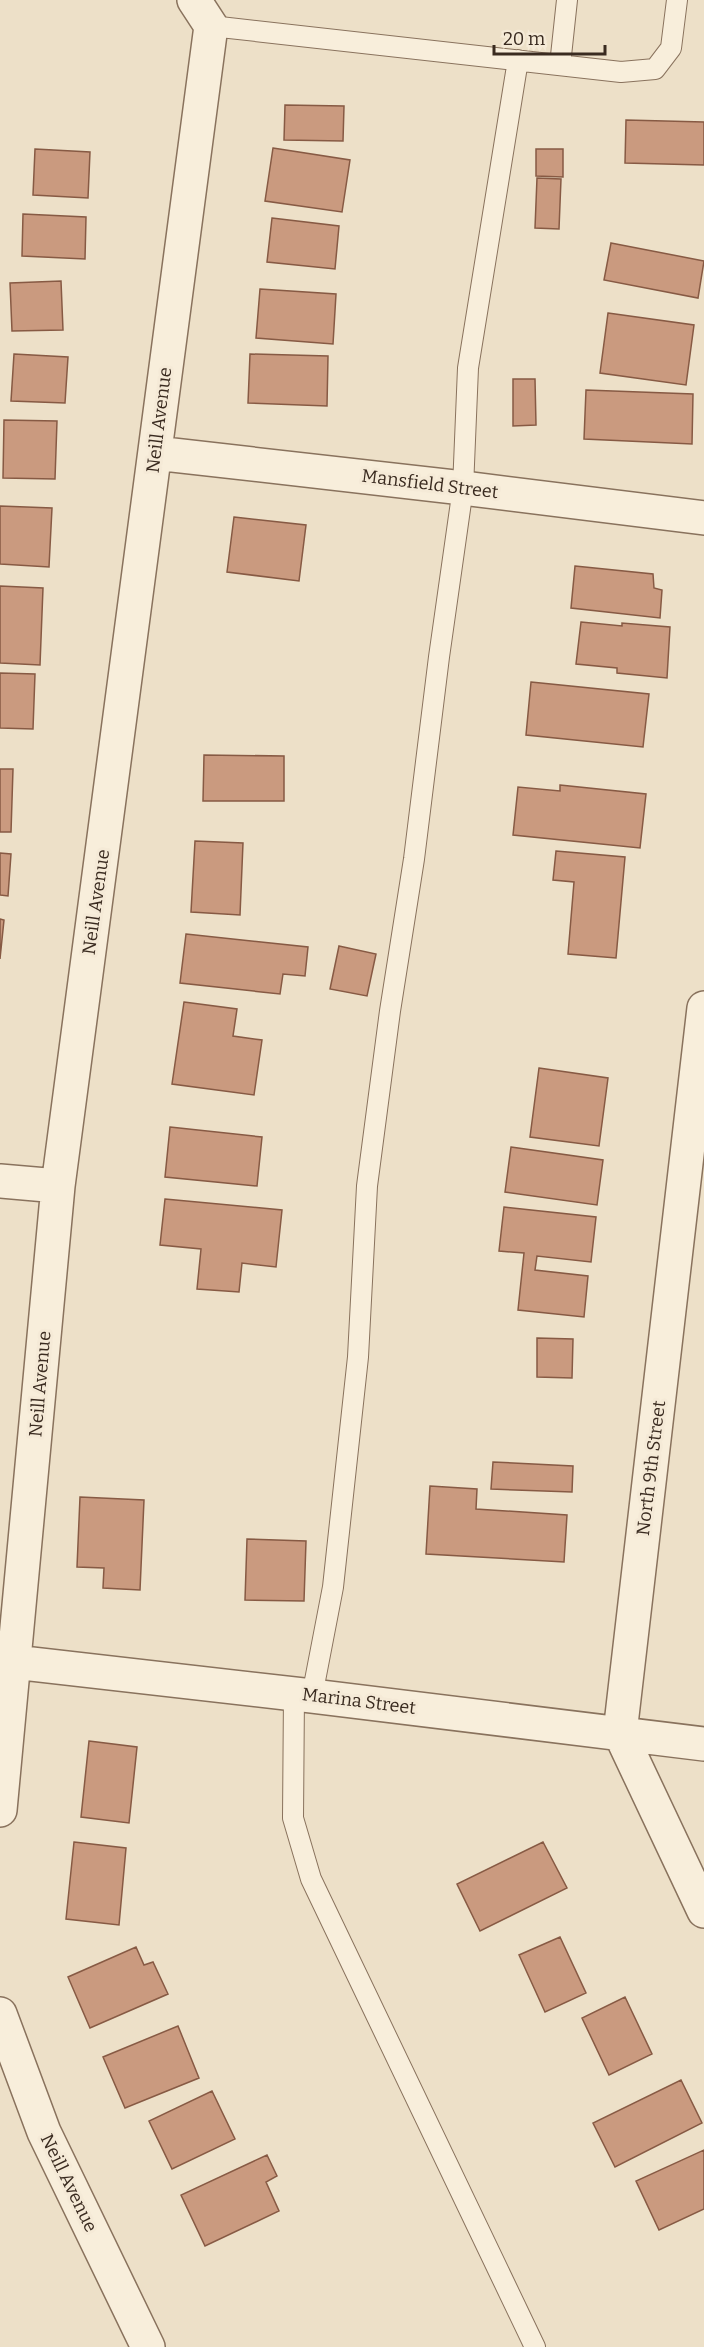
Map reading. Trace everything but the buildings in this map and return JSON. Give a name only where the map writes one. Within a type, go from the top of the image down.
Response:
[{"type":"street","name":"Neill Avenue","points":[[0,1810],[58,1186],[155,453],[202,13]]},
{"type":"street","name":"Mansfield Street","points":[[155,453],[704,518]]},
{"type":"street","name":"North 9th Street","points":[[620,1733],[704,1008]]},
{"type":"street","points":[[0,1181],[58,1186]]},
{"type":"street","name":"Marina Street","points":[[14,1662],[704,1744]]},
{"type":"street","points":[[620,1733],[704,1911]]},
{"type":"street","name":"Neill Avenue","points":[[0,2014],[44,2132],[148,2347]]},
{"type":"lane","points":[[560,65],[567,0]]},
{"type":"lane","points":[[202,13],[518,60],[621,72],[655,69],[671,48],[677,0]]},
{"type":"lane","points":[[518,60],[468,369],[463,488],[414,859],[390,1011],[367,1186],[358,1357],[333,1587],[303,1695],[292,1818],[311,1879],[535,2347]]}]
